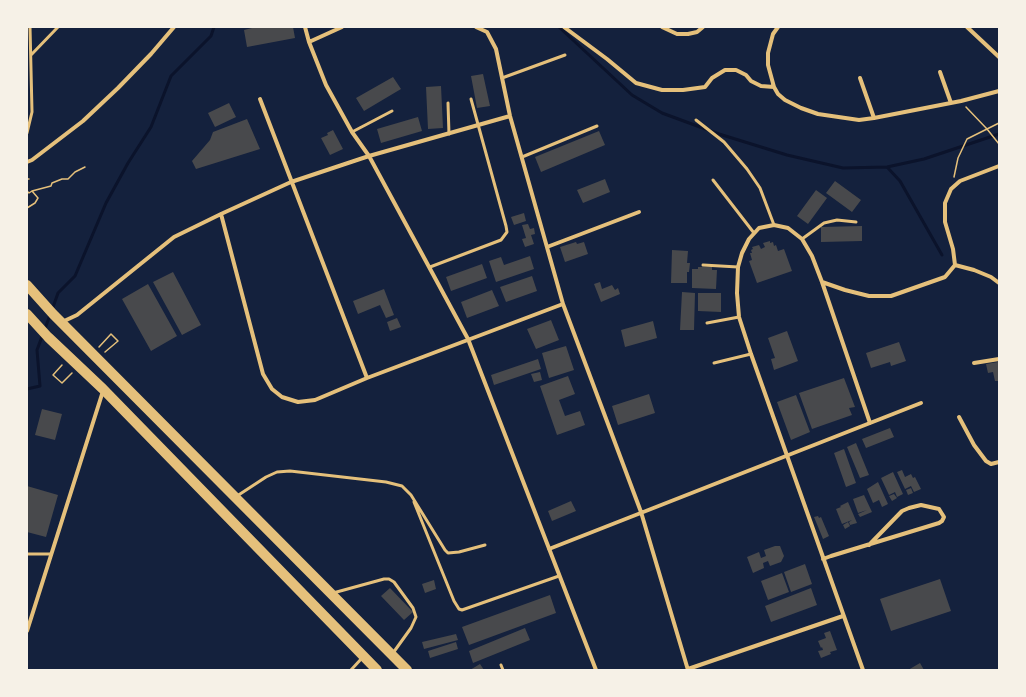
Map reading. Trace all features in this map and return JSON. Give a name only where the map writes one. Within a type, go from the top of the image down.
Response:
[{"type":"highway","points":[[30,289],[53,314],[407,670]]},
{"type":"highway","points":[[27,314],[48,337],[103,389],[377,670]]},
{"type":"street","points":[[27,162],[32,160],[83,120],[128,78],[174,27]]},
{"type":"street","points":[[305,27],[309,42],[326,85],[352,132],[369,156],[468,339],[596,670]]},
{"type":"street","points":[[309,42],[342,27]]},
{"type":"street","points":[[476,27],[487,32],[496,49],[510,116],[563,304],[641,512],[688,669],[843,616]]},
{"type":"street","points":[[564,27],[607,59],[636,84],[662,90],[683,90],[705,87],[712,78],[725,70],[736,70],[761,86],[774,87]]},
{"type":"street","points":[[662,27],[677,34],[688,34],[696,32],[703,27]]},
{"type":"street","points":[[778,27],[773,34],[768,53],[768,66],[774,87],[778,94],[785,100],[818,114],[859,120],[961,101],[999,91]]},
{"type":"street","points":[[967,27],[999,57]]},
{"type":"street","points":[[940,72],[951,103]]},
{"type":"street","points":[[860,78],[874,118]]},
{"type":"street","points":[[260,99],[367,378]]},
{"type":"street","points":[[62,322],[77,315],[174,237],[221,214],[291,182],[369,156],[510,116]]},
{"type":"street","points":[[822,282],[845,290],[863,294],[891,296],[945,277],[955,266],[953,248],[945,222],[944,203],[951,189],[960,181],[999,166]]},
{"type":"street","points":[[547,247],[639,212]]},
{"type":"street","points":[[221,214],[263,374],[272,389],[282,397],[298,402],[315,400],[367,378],[563,304]]},
{"type":"street","points":[[862,670],[739,316],[737,293],[738,267],[742,253],[749,239],[759,228],[774,225],[788,228],[802,239],[812,256],[870,423]]},
{"type":"street","points":[[955,266],[980,272],[991,277],[999,284]]},
{"type":"street","points":[[974,363],[999,359]]},
{"type":"street","points":[[27,631],[103,389]]},
{"type":"street","points":[[549,549],[922,403]]},
{"type":"street","points":[[958,417],[986,461],[991,464],[999,462]]},
{"type":"street","points":[[823,559],[869,545],[939,523],[944,517],[939,509],[921,505],[909,508],[902,511],[869,545]]},
{"type":"lane","points":[[27,133],[32,112],[30,27]]},
{"type":"lane","points":[[31,55],[58,27]]},
{"type":"lane","points":[[502,78],[565,56]]},
{"type":"lane","points":[[430,267],[501,240],[507,232],[471,99]]},
{"type":"lane","points":[[448,103],[450,134]]},
{"type":"lane","points":[[352,132],[392,111]]},
{"type":"lane","points":[[696,120],[724,142],[747,169],[760,188],[774,225]]},
{"type":"lane","points":[[522,157],[597,126]]},
{"type":"lane","points":[[713,180],[754,233]]},
{"type":"lane","points":[[802,239],[824,223],[837,220],[856,222]]},
{"type":"lane","points":[[703,265],[738,267]]},
{"type":"lane","points":[[707,323],[739,316]]},
{"type":"lane","points":[[714,363],[751,354]]},
{"type":"lane","points":[[235,497],[266,477],[277,472],[290,471],[386,482],[402,486],[411,495],[448,553],[458,552],[485,544]]},
{"type":"lane","points":[[411,495],[454,601],[459,609],[462,610],[560,576]]},
{"type":"lane","points":[[27,554],[51,554]]},
{"type":"lane","points":[[331,593],[384,579],[389,579],[394,582],[413,608],[416,617],[411,628],[392,655]]},
{"type":"lane","points":[[351,670],[363,656]]},
{"type":"lane","points":[[501,665],[503,670]]},
{"type":"path","points":[[961,101],[999,144]]},
{"type":"path","points":[[951,189],[958,158],[967,139],[999,123]]},
{"type":"path","points":[[27,191],[29,193],[51,186],[52,183],[62,179],[68,179],[75,172],[85,167]]},
{"type":"path","points":[[27,208],[35,204],[38,198],[32,191]]},
{"type":"path","points":[[98,358],[118,341],[111,334]]},
{"type":"path","points":[[62,383],[53,375],[69,357]]},
{"type":"building","points":[[252,27],[293,27],[295,38],[247,47],[244,30]]},
{"type":"building","points":[[483,74],[490,106],[477,108],[471,76]]},
{"type":"building","points":[[393,77],[401,89],[364,111],[356,98]]},
{"type":"building","points":[[441,86],[443,128],[428,129],[426,87]]},
{"type":"building","points":[[229,103],[236,117],[215,127],[208,113]]},
{"type":"building","points":[[418,117],[422,131],[381,143],[377,129]]},
{"type":"building","points":[[247,119],[260,149],[196,169],[192,161],[210,140],[213,132]]},
{"type":"building","points":[[333,130],[343,149],[330,155],[321,138],[328,135],[327,133]]},
{"type":"building","points":[[599,131],[605,145],[541,172],[535,157]]},
{"type":"building","points":[[605,179],[610,192],[583,203],[577,190]]},
{"type":"building","points":[[835,181],[861,200],[852,212],[826,193]]},
{"type":"building","points":[[816,190],[827,198],[808,224],[797,216]]},
{"type":"building","points":[[524,213],[526,221],[514,225],[511,217]]},
{"type":"building","points":[[528,224],[530,229],[534,228],[535,234],[531,235],[534,244],[525,247],[522,239],[526,238],[522,225]]},
{"type":"building","points":[[862,226],[862,241],[821,242],[821,227]]},
{"type":"building","points":[[770,241],[770,243],[773,242],[774,246],[776,245],[778,251],[784,249],[792,271],[757,283],[749,261],[752,260],[750,253],[752,253],[752,247],[759,245],[761,249],[765,247],[763,243]]},
{"type":"building","points":[[576,242],[577,244],[584,242],[588,254],[565,262],[560,247]]},
{"type":"building","points":[[672,250],[688,251],[687,263],[690,263],[689,272],[687,272],[687,283],[671,283]]},
{"type":"building","points":[[530,256],[534,269],[496,282],[489,261],[501,257],[504,265]]},
{"type":"building","points":[[482,264],[487,278],[451,291],[446,277]]},
{"type":"building","points":[[698,267],[712,267],[712,270],[717,270],[716,289],[692,288],[692,269],[698,269]]},
{"type":"building","points":[[173,272],[201,325],[182,335],[153,282]]},
{"type":"building","points":[[532,276],[537,291],[506,302],[500,287]]},
{"type":"building","points":[[600,282],[602,289],[612,285],[615,290],[618,288],[620,294],[601,302],[594,284]]},
{"type":"building","points":[[148,284],[177,336],[151,351],[122,299]]},
{"type":"building","points":[[384,289],[394,315],[386,318],[380,305],[358,314],[353,301]]},
{"type":"building","points":[[492,290],[499,306],[467,318],[461,302]]},
{"type":"building","points":[[682,292],[695,293],[694,330],[680,330]]},
{"type":"building","points":[[698,293],[721,293],[721,312],[698,311]]},
{"type":"building","points":[[397,318],[401,327],[390,331],[387,322]]},
{"type":"building","points":[[551,320],[559,340],[536,349],[527,329]]},
{"type":"building","points":[[653,321],[657,338],[625,347],[621,330]]},
{"type":"building","points":[[787,331],[798,361],[774,370],[771,359],[775,358],[768,338]]},
{"type":"building","points":[[899,342],[906,361],[891,366],[890,362],[871,368],[866,353]]},
{"type":"building","points":[[566,346],[574,370],[549,378],[542,353]]},
{"type":"building","points":[[538,359],[541,369],[494,385],[491,375]]},
{"type":"building","points":[[998,362],[999,381],[995,381],[993,372],[988,373],[986,364]]},
{"type":"building","points":[[540,372],[542,380],[534,382],[531,374]]},
{"type":"building","points":[[568,376],[575,394],[559,400],[565,416],[580,411],[585,425],[557,435],[540,386]]},
{"type":"building","points":[[844,378],[855,407],[849,408],[852,415],[812,429],[799,393]]},
{"type":"building","points":[[649,394],[655,413],[618,425],[612,406]]},
{"type":"building","points":[[796,395],[810,432],[791,440],[777,402]]},
{"type":"building","points":[[42,409],[62,414],[55,440],[35,435]]},
{"type":"building","points":[[890,428],[894,437],[866,448],[862,439]]},
{"type":"building","points":[[856,443],[869,475],[860,478],[847,447]]},
{"type":"building","points":[[844,449],[856,483],[846,487],[834,453]]},
{"type":"building","points":[[902,470],[905,477],[911,474],[913,478],[915,477],[921,489],[914,492],[911,486],[905,489],[897,472]]},
{"type":"building","points":[[893,472],[903,494],[897,497],[895,492],[889,495],[881,478]]},
{"type":"building","points":[[878,482],[888,504],[882,507],[879,500],[873,503],[867,489]]},
{"type":"building","points":[[27,486],[58,495],[46,537],[27,532]]},
{"type":"building","points":[[911,488],[913,493],[908,495],[906,490]]},
{"type":"building","points":[[894,494],[897,498],[892,501],[889,496]]},
{"type":"building","points":[[864,495],[872,512],[860,517],[858,514],[867,510],[858,513],[853,499]]},
{"type":"building","points":[[571,501],[576,511],[552,521],[548,511]]},
{"type":"building","points":[[848,502],[857,523],[850,525],[849,522],[852,520],[842,524],[836,509]]},
{"type":"building","points":[[818,516],[819,518],[821,517],[829,536],[823,539],[814,517]]},
{"type":"building","points":[[848,522],[850,526],[845,529],[843,525]]},
{"type":"building","points":[[775,546],[780,546],[784,556],[781,562],[770,566],[768,561],[763,563],[764,568],[753,573],[747,557],[759,552],[761,558],[766,556],[764,550]]},
{"type":"building","points":[[805,564],[812,584],[791,592],[784,572]]},
{"type":"building","points":[[782,573],[789,592],[768,600],[761,581]]},
{"type":"building","points":[[940,579],[951,611],[891,631],[880,599]]},
{"type":"building","points":[[434,580],[436,589],[425,593],[422,584]]},
{"type":"building","points":[[390,588],[413,612],[404,620],[381,596]]},
{"type":"building","points":[[811,588],[817,605],[771,622],[765,606]]},
{"type":"building","points":[[550,595],[556,613],[469,645],[462,627]]},
{"type":"building","points":[[525,628],[530,640],[473,663],[469,651]]},
{"type":"building","points":[[830,631],[837,650],[830,652],[831,654],[821,658],[818,651],[823,650],[818,641],[826,638],[824,633]]},
{"type":"building","points":[[456,634],[458,640],[424,649],[422,642]]},
{"type":"building","points":[[456,642],[458,649],[430,658],[428,651]]},
{"type":"building","points":[[920,663],[924,670],[908,670]]},
{"type":"building","points":[[480,664],[484,670],[470,670]]},
{"type":"waterway","points":[[52,310],[58,293],[75,276],[106,203],[128,163],[151,127],[171,76],[211,36],[214,27]]},
{"type":"waterway","points":[[559,27],[632,95],[662,113],[719,134],[787,155],[843,168],[887,167],[924,159],[999,134]]},
{"type":"waterway","points":[[887,167],[900,181],[942,255]]},
{"type":"waterway","points":[[27,389],[40,386],[37,350],[50,315]]}]
